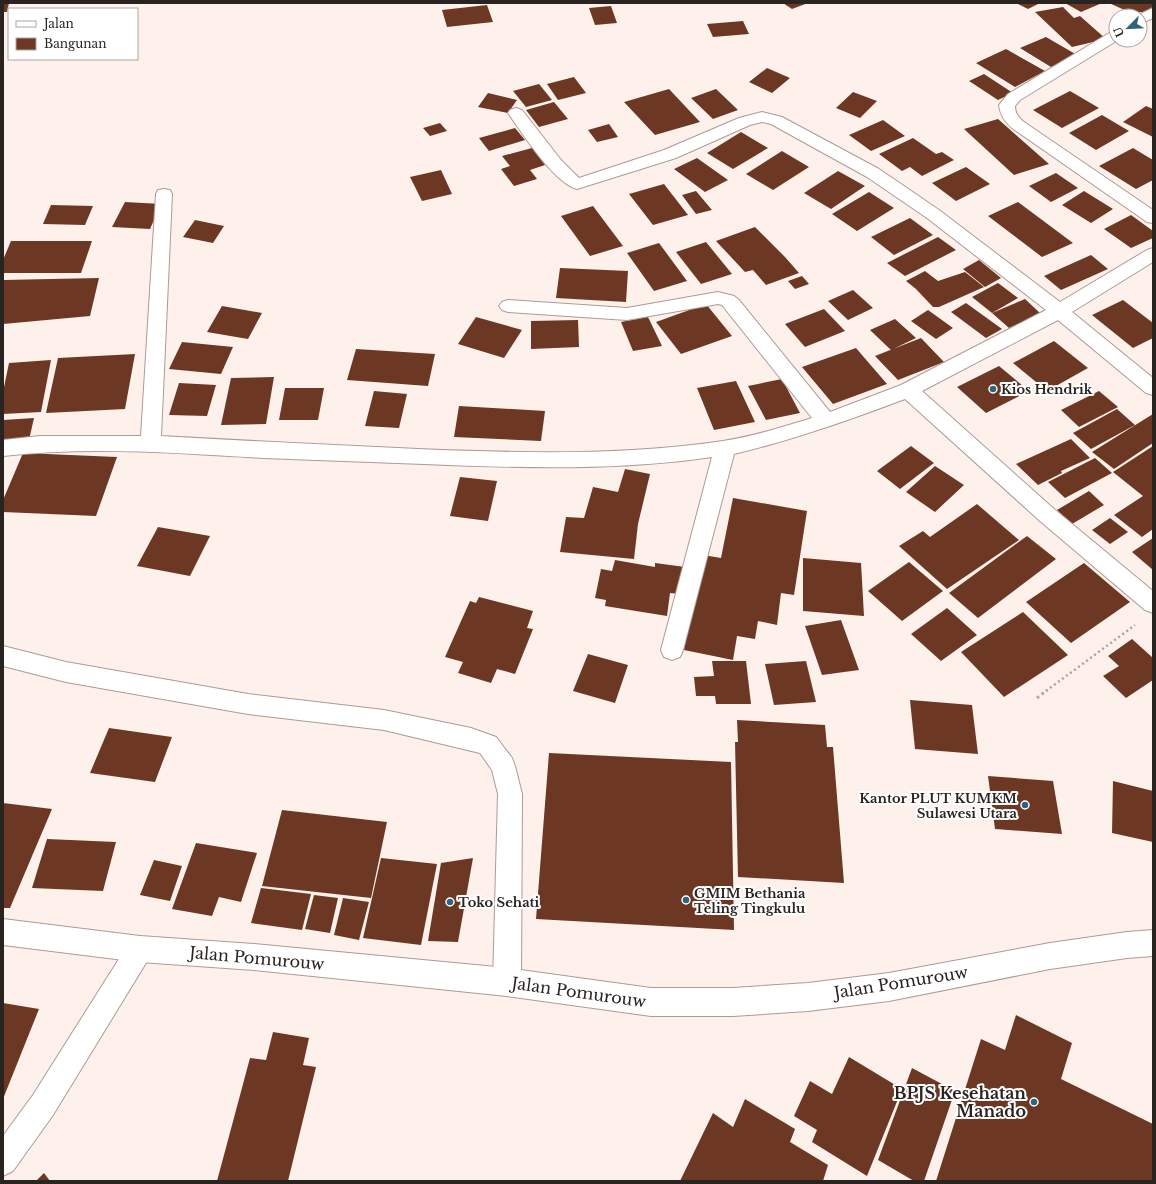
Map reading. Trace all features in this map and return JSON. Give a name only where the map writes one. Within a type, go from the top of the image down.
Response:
[{"type":"street","points":[[1108,40],[1014,97],[1007,105],[1007,110],[1012,119],[1018,124],[1153,218]]},
{"type":"street","points":[[516,113],[550,157],[570,180],[577,184],[670,154],[745,121],[762,117],[776,120],[841,154],[896,188],[934,214],[1059,311],[1153,388]]},
{"type":"street","points":[[151,443],[164,194]]},
{"type":"street","points":[[3,448],[40,444],[151,443],[272,451],[514,460],[572,460],[674,455],[725,448],[770,438],[826,421],[908,390],[1059,311],[1153,254]]},
{"type":"street","points":[[508,306],[627,314],[718,298],[728,300],[734,304],[826,421]]},
{"type":"street","points":[[908,390],[1047,515],[1153,604]]},
{"type":"street","points":[[672,650],[725,448]]},
{"type":"street","points":[[3,656],[66,672],[248,704],[384,720],[471,739],[488,745],[503,766],[510,794],[507,982]]},
{"type":"street","name":"Jalan Pomurouw","points":[[3,932],[140,949],[254,957],[507,982],[651,1002],[733,1002],[808,997],[889,987],[1050,956],[1126,945],[1153,943]]},
{"type":"street","points":[[3,1161],[43,1105],[140,949]]},
{"type":"path","points":[[1037,698],[1141,621]]},
{"type":"building","points":[[3,3],[9,3],[7,12],[3,12]]},
{"type":"building","points":[[783,3],[808,3],[792,9]]},
{"type":"building","points":[[1016,3],[1040,3],[1028,9]]},
{"type":"building","points":[[1065,3],[1102,3],[1081,12]]},
{"type":"building","points":[[1109,3],[1153,3],[1153,7],[1148,10],[1148,8],[1120,8]]},
{"type":"building","points":[[487,5],[493,22],[447,27],[442,10]]},
{"type":"building","points":[[611,6],[617,23],[595,25],[589,8]]},
{"type":"building","points":[[1063,7],[1074,18],[1080,16],[1106,39],[1072,47],[1035,12]]},
{"type":"building","points":[[743,21],[749,34],[713,37],[707,24]]},
{"type":"building","points":[[1046,37],[1077,55],[1051,67],[1020,48]]},
{"type":"building","points":[[1006,49],[1045,71],[1015,87],[976,63]]},
{"type":"building","points":[[767,68],[790,78],[772,93],[749,82]]},
{"type":"building","points":[[984,74],[1013,93],[998,100],[969,81]]},
{"type":"building","points":[[574,77],[586,93],[558,100],[547,84]]},
{"type":"building","points":[[539,84],[552,100],[526,107],[513,91]]},
{"type":"building","points":[[669,89],[700,122],[655,135],[624,102]]},
{"type":"building","points":[[716,89],[738,110],[713,119],[691,98]]},
{"type":"building","points":[[1070,91],[1099,108],[1062,128],[1033,110]]},
{"type":"building","points":[[853,92],[877,101],[860,118],[836,108]]},
{"type":"building","points":[[488,93],[517,100],[508,113],[478,107]]},
{"type":"building","points":[[554,102],[568,119],[539,127],[526,110]]},
{"type":"building","points":[[1146,106],[1153,109],[1153,137],[1123,122]]},
{"type":"building","points":[[1102,115],[1129,131],[1096,150],[1069,133]]},
{"type":"building","points":[[998,119],[1049,164],[1014,175],[964,129]]},
{"type":"building","points":[[883,120],[905,136],[871,151],[849,135]]},
{"type":"building","points":[[440,123],[447,131],[430,136],[423,128]]},
{"type":"building","points":[[609,124],[618,137],[597,142],[588,130]]},
{"type":"building","points":[[515,128],[525,140],[489,151],[479,138]]},
{"type":"building","points":[[741,132],[768,148],[733,169],[707,153]]},
{"type":"building","points":[[913,138],[936,154],[942,152],[954,160],[922,176],[910,167],[902,171],[879,154]]},
{"type":"building","points":[[532,148],[545,165],[530,170],[537,179],[514,186],[501,169],[510,166],[502,156]]},
{"type":"building","points":[[1133,148],[1153,160],[1153,180],[1136,189],[1099,166]]},
{"type":"building","points":[[782,151],[809,167],[773,190],[746,174]]},
{"type":"building","points":[[697,158],[728,180],[705,192],[674,169]]},
{"type":"building","points":[[966,167],[990,184],[956,201],[932,183]]},
{"type":"building","points":[[441,170],[452,194],[422,201],[410,177]]},
{"type":"building","points":[[838,171],[865,186],[831,209],[804,193]]},
{"type":"building","points":[[1056,173],[1078,188],[1051,202],[1029,186]]},
{"type":"building","points":[[664,184],[688,215],[653,225],[629,194]]},
{"type":"building","points":[[696,191],[712,210],[696,214],[682,195]]},
{"type":"building","points":[[1084,191],[1113,209],[1091,223],[1062,205]]},
{"type":"building","points":[[869,192],[894,208],[857,231],[832,214]]},
{"type":"building","points":[[125,202],[161,204],[150,229],[112,227]]},
{"type":"building","points":[[1018,202],[1073,243],[1042,257],[988,216]]},
{"type":"building","points":[[51,205],[93,206],[85,225],[43,224]]},
{"type":"building","points":[[593,206],[623,246],[590,256],[561,216]]},
{"type":"building","points":[[1131,215],[1153,231],[1153,238],[1131,248],[1104,229]]},
{"type":"building","points":[[910,218],[933,235],[894,255],[871,237]]},
{"type":"building","points":[[195,220],[224,226],[213,243],[183,237]]},
{"type":"building","points":[[755,227],[799,273],[766,285],[753,270],[745,272],[716,241]]},
{"type":"building","points":[[938,237],[956,250],[905,276],[887,263]]},
{"type":"building","points":[[11,241],[92,241],[81,273],[3,273],[3,260]]},
{"type":"building","points":[[706,242],[732,274],[701,284],[676,252]]},
{"type":"building","points":[[659,243],[687,281],[654,291],[627,253]]},
{"type":"building","points":[[1091,255],[1108,269],[1061,290],[1044,276]]},
{"type":"building","points":[[979,260],[1001,278],[985,287],[963,269]]},
{"type":"building","points":[[560,268],[628,271],[626,302],[556,298]]},
{"type":"building","points":[[925,271],[938,281],[965,272],[984,287],[939,307],[933,307],[906,281]]},
{"type":"building","points":[[802,276],[809,284],[795,289],[788,281]]},
{"type":"building","points":[[99,278],[90,316],[3,324],[3,280]]},
{"type":"building","points":[[998,283],[1018,298],[992,313],[972,297]]},
{"type":"building","points":[[853,290],[873,308],[848,320],[828,301]]},
{"type":"building","points":[[1025,299],[1041,314],[1009,328],[992,313]]},
{"type":"building","points":[[1123,300],[1153,323],[1153,338],[1133,348],[1092,315]]},
{"type":"building","points":[[966,303],[1002,329],[986,338],[951,312]]},
{"type":"building","points":[[706,304],[732,336],[681,354],[656,322]]},
{"type":"building","points":[[222,306],[262,313],[248,339],[207,332]]},
{"type":"building","points":[[824,309],[845,331],[805,347],[785,324]]},
{"type":"building","points":[[928,310],[953,328],[936,339],[911,321]]},
{"type":"building","points":[[476,317],[522,330],[504,358],[458,344]]},
{"type":"building","points":[[648,317],[662,346],[633,351],[621,322]]},
{"type":"building","points":[[895,319],[916,338],[891,350],[870,330]]},
{"type":"building","points":[[578,320],[579,347],[531,349],[531,321]]},
{"type":"building","points":[[921,338],[944,362],[898,380],[875,356]]},
{"type":"building","points":[[1054,341],[1088,368],[1047,391],[1013,363]]},
{"type":"building","points":[[182,342],[233,347],[221,374],[169,369]]},
{"type":"building","points":[[856,348],[887,384],[833,404],[802,367]]},
{"type":"building","points":[[356,349],[435,354],[428,386],[347,380]]},
{"type":"building","points":[[135,354],[125,409],[46,413],[58,358]]},
{"type":"building","points":[[51,360],[41,412],[3,414],[3,392],[9,363]]},
{"type":"building","name":"Kios Hendrik","points":[[999,366],[1029,391],[986,413],[957,387]]},
{"type":"building","points":[[274,377],[266,424],[221,425],[231,378]]},
{"type":"building","points":[[782,379],[800,413],[766,420],[748,386]]},
{"type":"building","points":[[736,381],[755,422],[714,430],[697,388]]},
{"type":"building","points":[[179,383],[216,385],[207,416],[169,415]]},
{"type":"building","points":[[285,388],[324,388],[318,420],[279,420]]},
{"type":"building","points":[[374,391],[407,394],[399,428],[365,426]]},
{"type":"building","points":[[1099,391],[1118,407],[1079,427],[1061,410]]},
{"type":"building","points":[[459,406],[545,411],[541,441],[454,437]]},
{"type":"building","points":[[1117,409],[1135,425],[1091,449],[1073,433]]},
{"type":"building","points":[[1153,414],[1153,443],[1114,469],[1092,452]]},
{"type":"building","points":[[34,418],[29,440],[3,442],[3,420]]},
{"type":"building","points":[[1071,439],[1090,458],[1061,471],[1062,473],[1038,485],[1016,464]]},
{"type":"building","points":[[911,446],[934,463],[900,489],[877,471]]},
{"type":"building","points":[[1153,446],[1153,529],[1142,537],[1114,515],[1143,496],[1113,472]]},
{"type":"building","points":[[23,453],[117,457],[96,516],[3,512],[3,500]]},
{"type":"building","points":[[1095,458],[1112,473],[1065,498],[1048,482]]},
{"type":"building","points":[[935,466],[964,485],[935,512],[906,492]]},
{"type":"building","points":[[625,469],[650,474],[638,524],[634,559],[560,552],[566,517],[584,518],[593,487],[618,492]]},
{"type":"building","points":[[460,477],[497,481],[488,521],[450,516]]},
{"type":"building","points":[[1089,491],[1104,505],[1072,524],[1057,510]]},
{"type":"building","points":[[733,498],[807,511],[794,595],[781,593],[777,625],[758,621],[755,639],[737,636],[733,660],[684,650],[703,555],[721,558]]},
{"type":"building","points":[[977,504],[1019,540],[947,589],[899,546],[923,531],[930,537]]},
{"type":"building","points":[[1110,518],[1128,532],[1110,544],[1092,530]]},
{"type":"building","points":[[158,527],[210,536],[190,576],[137,566]]},
{"type":"building","points":[[1027,536],[1056,559],[978,618],[949,593]]},
{"type":"building","points":[[1153,538],[1153,570],[1132,552]]},
{"type":"building","points":[[803,558],[861,563],[864,616],[803,611]]},
{"type":"building","points":[[615,560],[655,567],[655,563],[685,567],[680,594],[670,593],[667,616],[605,606],[606,600],[595,598],[601,569],[612,571]]},
{"type":"building","points":[[909,562],[943,591],[902,621],[868,591]]},
{"type":"building","points":[[1084,563],[1130,602],[1071,643],[1026,602]]},
{"type":"building","points":[[479,597],[533,611],[527,628],[533,629],[515,674],[497,669],[491,683],[458,673],[463,662],[445,657],[470,601],[476,603]]},
{"type":"building","points":[[947,608],[977,635],[941,661],[911,634]]},
{"type":"building","points":[[1023,612],[1068,655],[1004,697],[961,652]]},
{"type":"building","points":[[841,620],[859,670],[822,675],[805,626]]},
{"type":"building","points":[[1132,639],[1153,658],[1153,680],[1126,698],[1103,676],[1119,666],[1108,656]]},
{"type":"building","points":[[588,654],[628,665],[615,703],[573,691]]},
{"type":"building","points":[[712,661],[746,661],[751,704],[716,704],[715,696],[696,696],[694,677],[714,676]]},
{"type":"building","points":[[806,661],[816,702],[774,705],[765,664]]},
{"type":"building","points":[[910,700],[972,705],[978,754],[915,749]]},
{"type":"building","points":[[737,720],[825,725],[827,747],[833,747],[844,883],[738,877],[735,742],[738,742]]},
{"type":"building","points":[[109,728],[172,737],[155,782],[90,773]]},
{"type":"building","points":[[549,753],[731,762],[734,930],[536,919]]},
{"type":"building","name":"Kantor PLUT KUMKM Sulawesi Utara","points":[[988,776],[1053,781],[1062,834],[995,829]]},
{"type":"building","points":[[1113,781],[1153,791],[1153,842],[1112,833]]},
{"type":"building","points":[[3,803],[52,809],[10,908],[3,908]]},
{"type":"building","points":[[282,810],[387,822],[371,898],[262,886]]},
{"type":"building","points":[[47,839],[116,842],[103,891],[32,888]]},
{"type":"building","points":[[196,843],[257,853],[241,902],[219,897],[212,916],[172,909]]},
{"type":"building","points":[[381,858],[437,864],[421,945],[363,938]]},
{"type":"building","name":"Toko Sehati","points":[[473,858],[458,942],[428,941],[441,863]]},
{"type":"building","points":[[154,860],[182,866],[170,901],[140,895]]},
{"type":"building","points":[[261,888],[311,894],[302,930],[251,923]]},
{"type":"building","points":[[314,895],[338,898],[330,933],[305,929]]},
{"type":"building","points":[[343,898],[369,902],[359,940],[334,935]]},
{"type":"building","points":[[3,1003],[39,1009],[3,1099]]},
{"type":"building","name":"BPJS Kesehatan Manado","points":[[1016,1015],[1072,1043],[1061,1079],[1153,1124],[1153,1181],[936,1181],[981,1039],[1005,1050]]},
{"type":"building","points":[[273,1032],[309,1038],[303,1065],[316,1067],[288,1181],[217,1181],[250,1058],[266,1060]]},
{"type":"building","points":[[849,1057],[902,1089],[867,1176],[812,1142],[817,1130],[794,1116],[810,1081],[832,1094]]},
{"type":"building","points":[[912,1068],[955,1091],[924,1181],[914,1181],[878,1160]]},
{"type":"building","points":[[745,1099],[795,1129],[790,1142],[828,1165],[823,1181],[680,1181],[713,1113],[733,1127]]},
{"type":"building","points":[[44,1173],[50,1181],[36,1181]]},
{"type":"place","name":"Kios Hendrik","points":[[993,389]]},
{"type":"place","name":"Kantor PLUT KUMKM Sulawesi Utara","points":[[1025,805]]},
{"type":"place","name":"GMIM Bethania Teling Tingkulu","points":[[686,900]]},
{"type":"place","name":"Toko Sehati","points":[[450,902]]},
{"type":"place","name":"BPJS Kesehatan Manado","points":[[1034,1102]]}]
